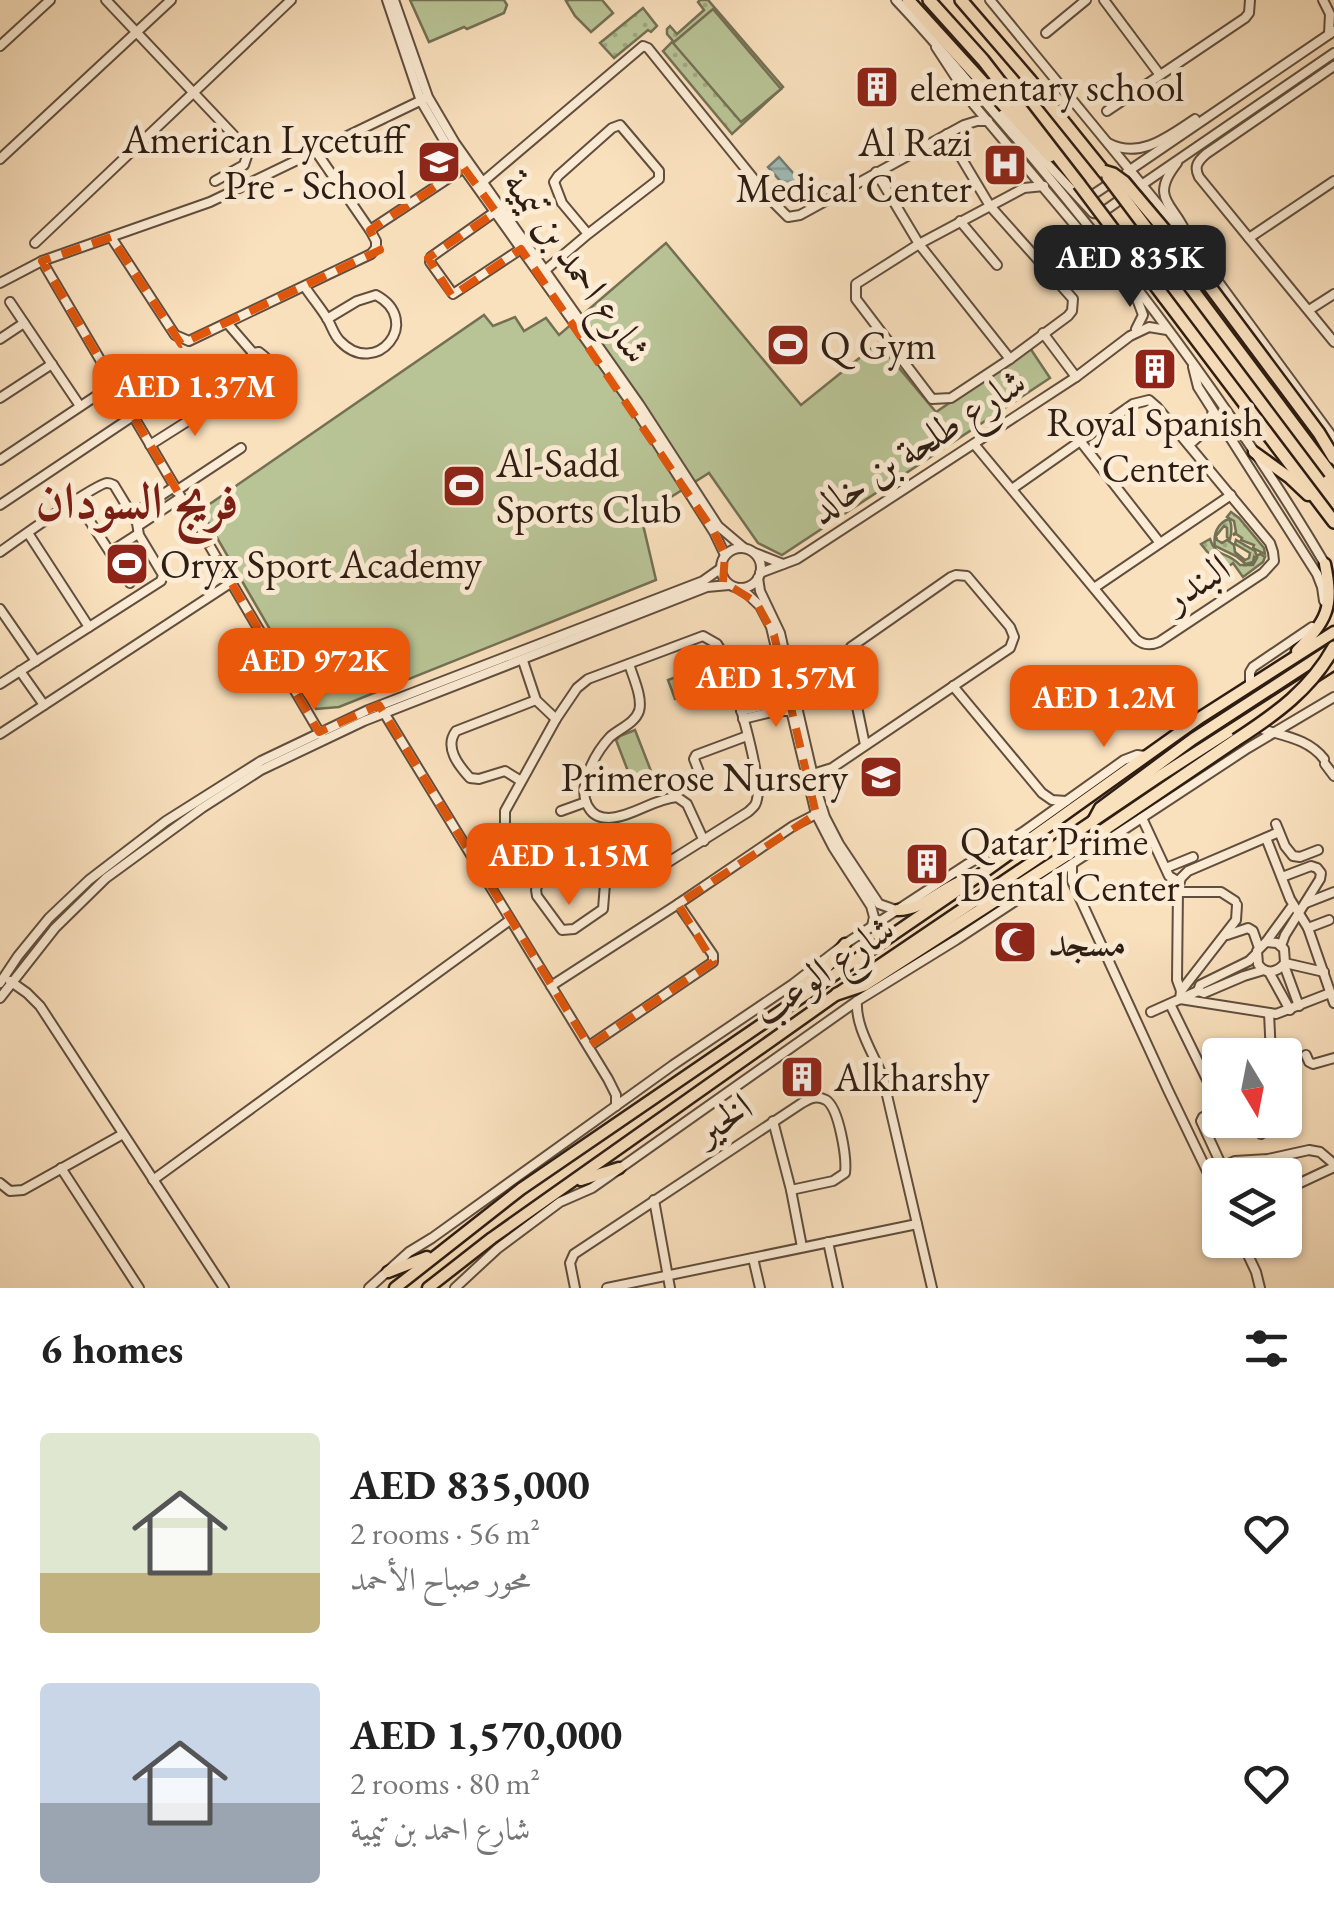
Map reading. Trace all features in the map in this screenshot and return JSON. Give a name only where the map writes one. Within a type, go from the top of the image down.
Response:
[{"type":"highway","points":[[908,0],[1038,145],[1066,166]]},
{"type":"highway","points":[[929,0],[983,60],[1066,166],[1334,522]]},
{"type":"highway","points":[[961,0],[1103,171],[1334,480]]},
{"type":"highway","points":[[1103,171],[1124,182],[1190,260],[1334,458]]},
{"type":"highway","points":[[837,994],[872,980],[1278,712],[1306,688],[1334,647]]},
{"type":"main road","points":[[1254,452],[1300,486],[1334,532]]},
{"type":"main road","points":[[1325,564],[1334,580]]},
{"type":"main road","points":[[1285,664],[1328,613],[1331,595],[1325,564]]},
{"type":"main road","name":"شارع الوعب","points":[[395,1288],[520,1189],[977,877],[1146,756],[1334,632]]},
{"type":"main road","points":[[1093,822],[1100,808],[1193,739],[1334,647]]},
{"type":"main road","name":"شارع الوعب","points":[[428,1288],[492,1238],[837,994],[1258,711],[1331,667]]},
{"type":"main road","points":[[898,910],[914,908],[953,884],[977,877]]},
{"type":"main road","points":[[795,1000],[804,984],[827,967],[845,944]]},
{"type":"main road","points":[[566,1186],[619,1168]]},
{"type":"main road","points":[[388,1272],[442,1250]]},
{"type":"street","points":[[0,46],[50,0]]},
{"type":"street","points":[[106,0],[242,144],[247,156],[244,165],[215,181]]},
{"type":"street","points":[[0,160],[171,0]]},
{"type":"street","points":[[35,242],[290,0]]},
{"type":"street","name":"شارع احمد بن تيمية","points":[[390,0],[424,99],[445,142],[480,184]]},
{"type":"street","points":[[896,0],[1122,269],[1254,452],[1325,564]]},
{"type":"street","points":[[990,0],[1189,242],[1334,438]]},
{"type":"street","points":[[1046,33],[1086,0]]},
{"type":"street","points":[[1104,0],[1160,75]]},
{"type":"street","points":[[1107,110],[1246,18],[1250,0]]},
{"type":"street","points":[[1077,212],[1082,202],[1331,33],[1324,0]]},
{"type":"street","points":[[480,184],[643,46],[788,217],[800,216],[964,124],[988,122]]},
{"type":"street","points":[[978,101],[1001,113],[1092,213],[1100,214],[1334,53]]},
{"type":"street","points":[[1334,66],[1206,154],[1196,165],[1199,178],[1334,342]]},
{"type":"street","points":[[0,284],[42,261],[210,202],[424,99]]},
{"type":"street","name":"شارع احمد بن تيمية","points":[[424,99],[634,407],[725,555]]},
{"type":"street","points":[[978,101],[988,122],[1044,186]]},
{"type":"street","points":[[964,124],[978,101]]},
{"type":"street","points":[[1105,142],[1122,149],[1155,144],[1217,104],[1230,101]]},
{"type":"street","points":[[542,273],[659,179],[659,170],[620,125],[554,182],[562,202],[588,234]]},
{"type":"street","points":[[947,134],[990,206],[1073,299],[1072,311],[1010,360],[951,398],[932,399],[866,313],[854,294],[856,284],[919,244],[960,222],[990,206],[1024,188],[1044,186]]},
{"type":"street","points":[[111,237],[175,336],[190,340],[228,324],[371,254],[376,248],[370,230],[315,150]]},
{"type":"street","points":[[1183,156],[1167,178],[1163,194],[1168,208],[1184,226],[1189,242]]},
{"type":"street","points":[[1024,188],[1028,167]]},
{"type":"street","points":[[370,230],[464,168]]},
{"type":"street","points":[[876,172],[919,244],[1010,360]]},
{"type":"street","points":[[1249,238],[1334,180]]},
{"type":"street","name":"شارع طلحة بن خالد","points":[[1044,186],[1142,308],[1143,319],[1130,336]]},
{"type":"street","points":[[498,210],[431,256],[430,262],[450,292],[456,293],[522,249]]},
{"type":"street","name":"شارع احمد بن تيمية","points":[[498,210],[522,249],[639,404],[718,526],[748,550]]},
{"type":"street","points":[[960,222],[997,264]]},
{"type":"street","points":[[1122,269],[1121,257],[1128,238],[1148,226],[1161,226],[1189,242]]},
{"type":"street","points":[[42,261],[321,735]]},
{"type":"street","points":[[304,286],[341,342],[355,352],[365,354],[386,347],[396,336],[392,309],[376,296],[357,301],[328,320]]},
{"type":"street","points":[[1309,310],[1334,294]]},
{"type":"street","points":[[10,302],[80,406]]},
{"type":"street","points":[[0,339],[24,323]]},
{"type":"street","points":[[228,324],[252,353]]},
{"type":"street","name":"شارع طلحة بن خالد","points":[[759,576],[794,561],[1076,377],[1130,336],[1150,327],[1167,330]]},
{"type":"street","points":[[1043,333],[1076,377]]},
{"type":"street","points":[[252,353],[264,355],[286,386],[285,392],[274,400],[263,398],[247,372],[252,353]]},
{"type":"street","points":[[0,398],[52,364]]},
{"type":"street","points":[[1194,366],[1198,387],[1299,545],[1324,594],[1316,623],[1253,667],[1250,685]]},
{"type":"street","points":[[0,460],[114,384]]},
{"type":"street","name":"البندر","points":[[974,444],[1136,639],[1147,645],[1263,573],[1274,561],[1272,547],[1232,495],[1149,400],[1133,404],[1012,489]]},
{"type":"street","points":[[150,446],[210,407]]},
{"type":"street","points":[[1189,444],[1210,426],[1211,409]]},
{"type":"street","points":[[0,505],[132,416]]},
{"type":"street","points":[[1080,442],[1160,543]]},
{"type":"street","points":[[132,514],[177,492],[241,448]]},
{"type":"street","points":[[0,552],[76,500],[109,483],[132,514],[162,573],[162,579],[0,684]]},
{"type":"street","points":[[110,552],[177,492]]},
{"type":"street","points":[[1094,588],[1232,495]]},
{"type":"street","points":[[76,500],[130,584]]},
{"type":"street","points":[[28,533],[88,627]]},
{"type":"street","points":[[0,998],[18,956],[50,918],[102,869],[224,783],[273,754],[707,579],[734,549],[748,550],[759,558],[761,596],[780,633],[809,775]]},
{"type":"street","name":"شارع طلحة بن خالد","points":[[748,550],[783,564]]},
{"type":"street","points":[[720,569],[729,585]]},
{"type":"street","points":[[809,775],[832,768],[866,746],[1010,648],[1014,637],[1010,627],[971,579],[962,575],[951,577],[851,647],[847,659],[866,746]]},
{"type":"street","points":[[383,709],[523,661],[707,587],[751,586],[759,576]]},
{"type":"street","points":[[0,734],[232,582]]},
{"type":"street","points":[[741,588],[760,606],[771,627],[820,812],[833,848],[871,906],[872,926]]},
{"type":"street","points":[[2,616],[36,661]]},
{"type":"street","points":[[703,636],[718,644],[742,715],[757,800],[748,812],[704,841],[648,871],[606,871],[518,850],[505,832],[504,810],[556,719],[582,683],[629,664],[703,636]]},
{"type":"street","points":[[523,661],[536,700],[556,719]]},
{"type":"street","points":[[629,664],[640,700],[639,710],[609,739],[585,778],[586,802],[596,815],[609,818],[676,796],[688,804],[704,841]]},
{"type":"street","points":[[20,671],[44,705]]},
{"type":"street","points":[[953,686],[1042,793],[1052,800],[1066,801]]},
{"type":"street","points":[[769,709],[788,696]]},
{"type":"street","name":"شارع الوعب","points":[[454,1288],[497,1249],[560,1202],[592,1188],[838,1014],[1248,748],[1334,697]]},
{"type":"street","points":[[522,782],[505,771],[470,778],[451,750],[450,742],[456,730],[536,700]]},
{"type":"street","points":[[383,709],[589,1046],[616,1095],[616,1106]]},
{"type":"street","points":[[742,715],[769,709],[791,711]]},
{"type":"street","points":[[1258,711],[1259,728],[1314,749],[1330,768]]},
{"type":"street","name":"شارع الوعب","points":[[1248,748],[1259,728]]},
{"type":"street","points":[[701,778],[696,754],[747,736]]},
{"type":"street","name":"شارع الوعب","points":[[370,1288],[409,1252],[845,944],[1043,818],[1124,760],[1146,756]]},
{"type":"street","points":[[1042,793],[1043,818]]},
{"type":"street","points":[[561,811],[586,802]]},
{"type":"street","points":[[551,986],[792,826],[820,812]]},
{"type":"street","points":[[820,812],[879,904],[898,910]]},
{"type":"street","points":[[1142,818],[1171,878],[1179,882]]},
{"type":"street","points":[[1180,995],[1178,892],[1179,882],[1188,871],[1266,838],[1277,828],[1296,857],[1318,850]]},
{"type":"street","points":[[1266,838],[1292,905],[1308,928],[1328,975],[1334,1003]]},
{"type":"street","points":[[1303,856],[1308,868]]},
{"type":"street","points":[[1166,868],[1193,857]]},
{"type":"street","points":[[546,858],[537,896],[562,930],[574,928],[603,909],[606,871]]},
{"type":"street","points":[[1072,864],[1072,882],[1202,1160]]},
{"type":"street","points":[[1281,946],[1321,876],[1318,868],[1308,868],[1282,877]]},
{"type":"street","points":[[1056,874],[1072,882]]},
{"type":"street","points":[[1135,1020],[1170,1004],[1180,995],[1236,920],[1236,903],[1221,892],[1178,892]]},
{"type":"street","points":[[1305,904],[1334,892]]},
{"type":"street","points":[[589,1046],[712,962],[712,955],[678,904]]},
{"type":"street","points":[[1198,991],[1200,985],[1249,962],[1292,905]]},
{"type":"street","points":[[153,1180],[510,920]]},
{"type":"street","points":[[1308,928],[1329,920]]},
{"type":"street","points":[[1254,936],[1276,928]]},
{"type":"street","points":[[1222,936],[1251,930],[1260,948],[1258,964],[1294,1008]]},
{"type":"street","points":[[1260,948],[1272,942],[1286,954],[1284,964],[1294,1008]]},
{"type":"street","points":[[1180,995],[1204,993],[1244,976],[1280,969],[1284,964]]},
{"type":"street","points":[[1284,964],[1328,975]]},
{"type":"street","points":[[5,981],[40,1006],[224,1288]]},
{"type":"street","points":[[1180,995],[1280,1014],[1330,993]]},
{"type":"street","points":[[857,1002],[857,1021],[883,1078],[932,1288]]},
{"type":"street","points":[[1170,1004],[1202,1065]]},
{"type":"street","points":[[1269,1013],[1270,1038]]},
{"type":"street","points":[[838,1014],[857,1021]]},
{"type":"street","points":[[1306,1055],[1313,1064],[1334,1058]]},
{"type":"street","points":[[608,1079],[630,1096]]},
{"type":"street","name":"الخير","points":[[575,1288],[572,1256],[773,1121],[807,1100],[822,1097],[832,1105],[846,1158],[845,1173],[833,1181],[792,1190]]},
{"type":"street","points":[[773,1121],[792,1190],[802,1247]]},
{"type":"street","points":[[0,1184],[10,1190],[22,1190],[123,1134]]},
{"type":"street","points":[[1276,1158],[1309,1150],[1320,1152],[1334,1166],[1302,1182]]},
{"type":"street","points":[[61,1168],[139,1288]]},
{"type":"street","points":[[654,1200],[670,1288]]},
{"type":"street","points":[[607,1288],[917,1224]]},
{"type":"street","points":[[828,1242],[838,1288]]},
{"type":"street","points":[[753,1258],[760,1288]]},
{"type":"street","points":[[1250,1258],[1260,1288]]},
{"type":"highlighted area","points":[[464,168],[496,212],[428,258],[452,296],[521,249],[714,532],[725,555],[723,582],[756,602],[774,635],[816,814],[678,904],[713,962],[589,1046],[379,705],[319,732],[42,261],[111,237],[181,344],[380,250],[370,230]]},
{"type":"green space","points":[[410,0],[504,0],[507,5],[504,13],[429,42]]},
{"type":"green space","points":[[602,0],[613,13],[591,32],[575,16],[566,1]]},
{"type":"green space","points":[[700,0],[708,0],[783,87],[732,134],[663,51],[673,41],[667,29],[670,26],[677,34],[704,10]]},
{"type":"green space","points":[[643,8],[657,26],[614,58],[600,43]]},
{"type":"green space","points":[[713,9],[781,89],[741,122],[673,43]]},
{"type":"green space","name":"Al-Sadd Sports Club","points":[[666,243],[801,405],[878,343],[936,412],[1030,348],[1050,378],[782,555],[758,543],[709,473],[641,516],[656,580],[339,707],[316,709],[201,510],[484,315],[493,326],[515,317],[524,331],[546,318],[559,335]]},
{"type":"green space","points":[[1231,512],[1265,554],[1233,535],[1234,521],[1227,517]]},
{"type":"green space","points":[[1229,519],[1230,539],[1224,526],[1217,540],[1234,545],[1235,552],[1245,560],[1250,553],[1235,544],[1236,540],[1257,556],[1265,557],[1243,577],[1233,563],[1223,571],[1201,544],[1210,539],[1219,552],[1240,565],[1253,565],[1257,558],[1246,564],[1215,546],[1215,538],[1217,530]]},
{"type":"green space","points":[[705,666],[713,685],[675,699],[668,680]]},
{"type":"green space","points":[[635,730],[651,771],[631,779],[616,740]]},
{"type":"water","points":[[779,157],[801,182],[789,191],[768,167]]},
{"type":"place","name":"elementary school","points":[[877,87]]},
{"type":"place","name":"American Lycetuff Pre - School","points":[[439,162]]},
{"type":"place","name":"Al Razi Medical Center","points":[[1005,165]]},
{"type":"place","name":"Q Gym","points":[[788,345]]},
{"type":"place","name":"Royal Spanish Center","points":[[1155,369]]},
{"type":"place","name":"Al-Sadd Sports Club","points":[[464,486]]},
{"type":"place","name":"Oryx Sport Academy","points":[[127,564]]},
{"type":"place","name":"Primerose Nursery","points":[[881,777]]},
{"type":"place","name":"Qatar Prime Dental Center","points":[[927,864]]},
{"type":"place","name":"مسجد","points":[[1015,942]]},
{"type":"place","name":"Alkharshy","points":[[802,1077]]},
{"type":"district","name":"فريج السودان","points":[[137,500]]}]
